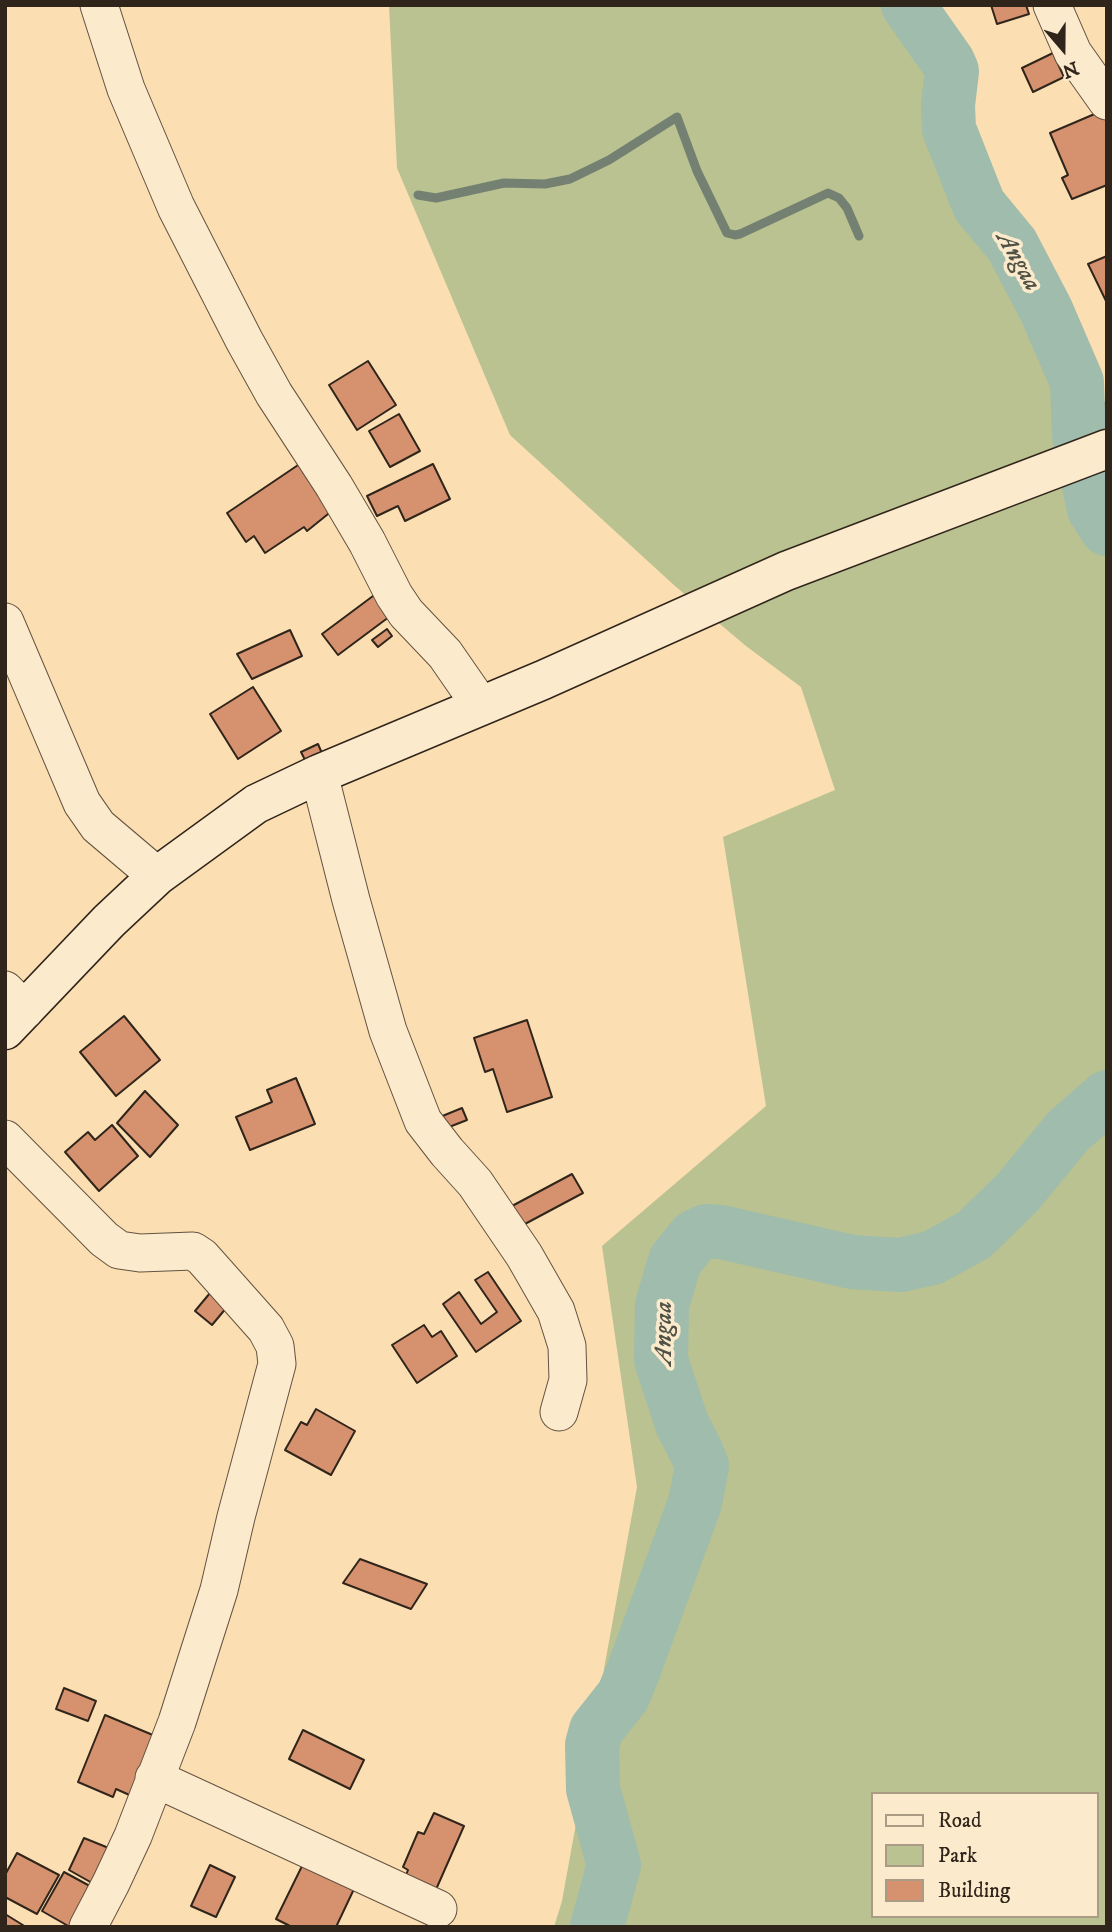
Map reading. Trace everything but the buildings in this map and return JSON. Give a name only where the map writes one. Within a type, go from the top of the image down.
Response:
[{"type":"street","points":[[99,5],[126,89],[176,207],[244,340],[274,394],[367,542],[394,595],[406,613],[445,654],[481,706]]},
{"type":"street","points":[[1052,5],[1073,53],[1107,101]]},
{"type":"street","points":[[12,1010],[157,876],[256,804],[786,571],[1104,450]]},
{"type":"street","points":[[5,622],[82,803],[98,826],[157,876]]},
{"type":"street","points":[[319,775],[388,1031],[424,1121],[475,1183],[524,1255],[556,1311],[567,1346],[568,1368],[568,1380],[559,1412]]},
{"type":"street","points":[[5,1139],[118,1250],[140,1253],[192,1251],[202,1257],[266,1329],[275,1346],[277,1364],[219,1590],[177,1723],[133,1836],[88,1927]]},
{"type":"street","points":[[154,1778],[438,1909]]},
{"type":"green space","points":[[389,5],[908,5],[952,71],[948,105],[949,129],[979,205],[1013,245],[1046,310],[1077,382],[1079,436],[1094,509],[1107,529],[1107,1927],[554,1927],[562,1901],[637,1487],[602,1246],[766,1106],[723,837],[835,790],[801,687],[746,646],[675,586],[510,435],[397,168]]},
{"type":"waterway","name":"Angaa","points":[[908,5],[952,71],[948,105],[949,129],[979,205],[1012,245],[1046,310],[1077,382],[1079,436],[1094,509],[1107,529]]},
{"type":"waterway","points":[[418,195],[436,198],[504,183],[545,184],[570,179],[609,160],[677,117],[697,171],[727,233],[740,234],[828,193],[839,198],[847,208],[859,236]]},
{"type":"waterway","points":[[1079,411],[1107,406]]},
{"type":"waterway","name":"Angaa","points":[[597,1927],[614,1865],[593,1789],[592,1745],[596,1730],[623,1696],[633,1672],[695,1503],[702,1466],[682,1424],[661,1360],[662,1305],[675,1261],[694,1237],[706,1231],[721,1232],[852,1262],[900,1265],[932,1258],[974,1235],[1018,1192],[1068,1131],[1107,1097]]}]
